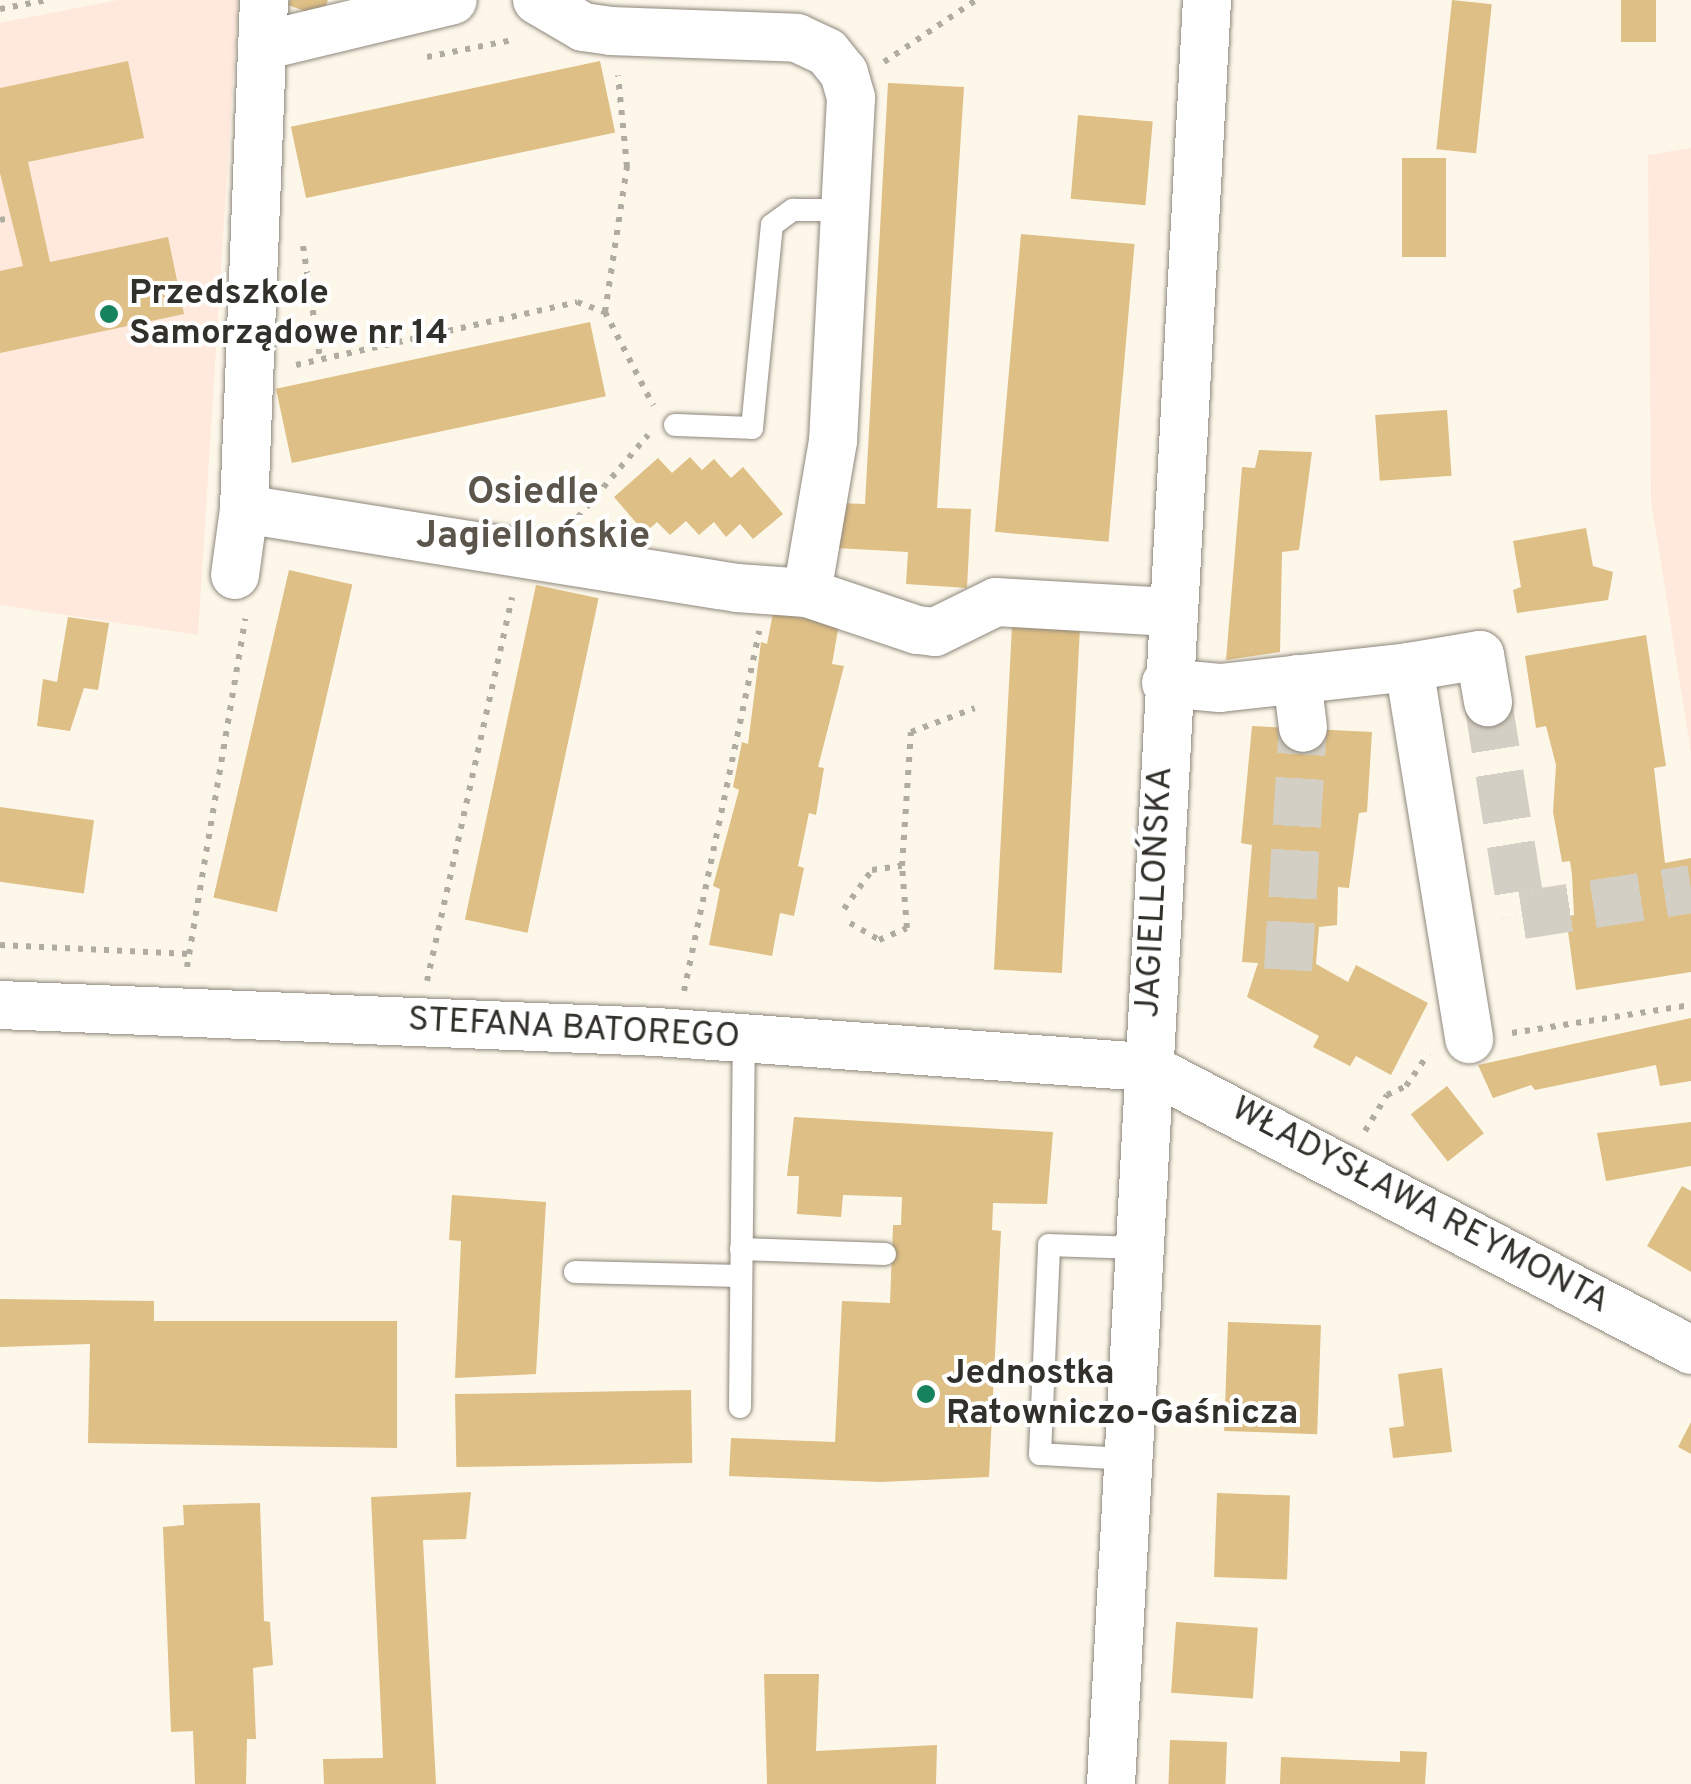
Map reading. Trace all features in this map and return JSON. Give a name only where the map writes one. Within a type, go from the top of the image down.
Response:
[{"type":"street","points":[[241,592],[263,23],[453,0]]},
{"type":"street","name":"JAGIELLOŃSKA","points":[[1111,1784],[1166,684],[1206,0]]},
{"type":"street","points":[[569,14],[797,38],[827,52],[844,73],[851,98],[833,441],[807,592]]},
{"type":"street","points":[[244,509],[532,556],[753,614],[807,592],[935,632],[996,602],[1170,612]]},
{"type":"street","points":[[1166,684],[1220,688],[1409,667],[1480,654],[1488,702]]},
{"type":"street","points":[[1409,667],[1469,1040]]},
{"type":"street","points":[[1297,680],[1304,728]]},
{"type":"street","name":"STEFANA BATOREGO","points":[[0,1004],[744,1038],[1147,1067]]},
{"type":"street","name":"WŁADYSŁAWA REYMONTA","points":[[1147,1067],[1247,1113],[1691,1350]]},
{"type":"lane","points":[[675,426],[752,428],[772,225],[792,210],[845,210]]},
{"type":"lane","points":[[740,1406],[744,1038]]},
{"type":"lane","points":[[1127,1459],[1040,1454],[1050,1245],[1138,1248]]},
{"type":"lane","points":[[740,1248],[884,1254]]},
{"type":"lane","points":[[575,1272],[741,1276]]},
{"type":"path","points":[[0,10],[47,0]]},
{"type":"path","points":[[870,71],[976,0]]},
{"type":"path","points":[[417,60],[569,14],[627,168],[604,312],[661,420],[532,556],[418,1021]]},
{"type":"path","points":[[0,220],[13,217]]},
{"type":"path","points":[[301,237],[320,359]]},
{"type":"path","points":[[280,368],[578,302],[604,312]]},
{"type":"path","points":[[179,1012],[241,592]]},
{"type":"path","points":[[684,992],[753,614]]},
{"type":"path","points":[[850,923],[878,940],[907,928],[902,866],[911,732],[975,708]]},
{"type":"path","points":[[844,909],[872,870],[902,866]]},
{"type":"path","points":[[0,945],[190,954]]},
{"type":"path","points":[[1362,1136],[1387,1095],[1406,1086],[1430,1052],[1469,1040],[1691,1005]]},
{"type":"shaded area","name":"Przedszkole Samorządowe nr 14","points":[[118,0],[238,0],[198,635],[0,605],[0,23]]},
{"type":"shaded area","points":[[1691,148],[1691,753],[1651,500],[1648,155]]},
{"type":"building","points":[[290,0],[328,0],[321,17],[288,5]]},
{"type":"building","points":[[1452,0],[1492,4],[1476,153],[1436,149]]},
{"type":"building","points":[[1621,0],[1656,0],[1656,42],[1621,42]]},
{"type":"building","points":[[128,61],[144,138],[28,162],[50,262],[168,237],[184,314],[0,353],[0,271],[23,266],[0,173],[0,88]]},
{"type":"building","points":[[600,61],[615,132],[306,198],[291,127]]},
{"type":"building","points":[[888,83],[964,87],[937,508],[971,509],[967,588],[906,584],[908,552],[837,548],[839,503],[865,504]]},
{"type":"building","points":[[1078,115],[1153,122],[1145,205],[1071,199]]},
{"type":"building","points":[[1402,158],[1446,158],[1446,257],[1402,257]]},
{"type":"building","points":[[1021,234],[1135,244],[1109,542],[995,532]]},
{"type":"building","points":[[590,322],[606,396],[292,463],[276,389]]},
{"type":"building","points":[[1447,410],[1452,476],[1380,481],[1375,415]]},
{"type":"building","points":[[1259,450],[1312,452],[1299,550],[1282,552],[1280,652],[1226,660],[1242,467],[1255,468]]},
{"type":"building","points":[[690,457],[702,470],[714,459],[731,478],[743,467],[783,514],[753,539],[740,524],[726,537],[714,522],[699,535],[686,521],[670,535],[657,522],[645,533],[614,497],[658,458],[672,473]]},
{"type":"building","points":[[1586,528],[1593,566],[1613,572],[1608,600],[1517,613],[1513,590],[1521,587],[1513,541]]},
{"type":"building","points":[[289,570],[352,585],[277,912],[213,897]]},
{"type":"building","points":[[536,585],[599,598],[527,933],[465,920]]},
{"type":"building","points":[[773,613],[839,624],[832,664],[844,666],[818,767],[824,768],[816,815],[809,813],[798,866],[804,868],[794,916],[780,913],[772,956],[709,945],[720,889],[713,886],[739,790],[733,787],[742,742],[748,744],[761,642],[767,644]]},
{"type":"building","points":[[68,617],[109,623],[98,690],[84,688],[70,731],[37,726],[43,679],[57,682]]},
{"type":"building","points":[[1012,626],[1080,630],[1062,973],[994,970]]},
{"type":"building","points":[[1646,635],[1666,766],[1654,768],[1665,863],[1691,858],[1691,972],[1576,990],[1566,917],[1574,915],[1572,875],[1570,861],[1562,862],[1553,812],[1556,765],[1546,726],[1536,728],[1525,656]]},
{"type":"building","points":[[1252,726],[1372,732],[1367,812],[1359,813],[1349,888],[1338,887],[1337,925],[1319,927],[1316,964],[1348,982],[1356,965],[1428,1003],[1391,1075],[1356,1056],[1350,1066],[1313,1047],[1319,1036],[1247,997],[1258,963],[1242,962],[1252,845],[1241,843]]},
{"type":"building","points":[[0,807],[94,820],[84,894],[0,882]]},
{"type":"building","points":[[1691,1018],[1691,1081],[1660,1086],[1656,1065],[1535,1090],[1531,1085],[1493,1098],[1478,1065]]},
{"type":"building","points":[[1447,1086],[1484,1133],[1448,1162],[1411,1114]]},
{"type":"building","points":[[794,1117],[1053,1132],[1047,1204],[993,1203],[992,1230],[1001,1231],[989,1477],[881,1482],[729,1476],[731,1438],[835,1442],[842,1301],[890,1303],[893,1225],[901,1225],[902,1197],[843,1195],[841,1217],[797,1214],[799,1176],[787,1176]]},
{"type":"building","points":[[1691,1122],[1691,1166],[1606,1181],[1597,1133]]},
{"type":"building","points":[[1682,1186],[1691,1191],[1691,1272],[1647,1246]]},
{"type":"building","points":[[452,1195],[546,1202],[536,1374],[455,1378],[461,1241],[449,1240]]},
{"type":"building","points":[[0,1299],[154,1301],[154,1321],[397,1321],[397,1448],[88,1443],[90,1344],[0,1347]]},
{"type":"building","points":[[1228,1322],[1321,1325],[1317,1434],[1224,1431]]},
{"type":"building","points":[[1442,1368],[1452,1452],[1393,1458],[1389,1428],[1404,1426],[1398,1374]]},
{"type":"building","points":[[691,1390],[692,1463],[456,1467],[455,1394]]},
{"type":"building","points":[[1691,1422],[1691,1454],[1678,1447]]},
{"type":"building","points":[[471,1492],[466,1539],[423,1540],[436,1784],[324,1784],[323,1759],[383,1758],[371,1497]]},
{"type":"building","points":[[1217,1493],[1290,1496],[1287,1579],[1214,1577]]},
{"type":"building","points":[[260,1503],[264,1621],[270,1622],[273,1665],[253,1668],[256,1739],[247,1739],[246,1784],[195,1784],[193,1731],[171,1732],[163,1527],[184,1525],[183,1505]]},
{"type":"building","points":[[1176,1622],[1258,1628],[1253,1699],[1171,1693]]},
{"type":"building","points":[[764,1674],[819,1674],[816,1751],[937,1745],[936,1784],[767,1784]]},
{"type":"building","points":[[1170,1740],[1227,1742],[1225,1784],[1168,1784]]},
{"type":"building","points":[[1400,1751],[1427,1752],[1425,1784],[1280,1784],[1281,1757],[1400,1762]]},
{"type":"tunnel","points":[[1488,702],[1522,915],[1691,889]]},
{"type":"tunnel","points":[[1288,970],[1303,728]]},
{"type":"place","name":"Przedszkole Samorządowe nr 14","points":[[109,314]]},
{"type":"place","name":"Jednostka Ratowniczo-Gaśnicza","points":[[926,1394]]},
{"type":"district","name":"Osiedle Jagiellońskie","points":[[533,516]]}]
